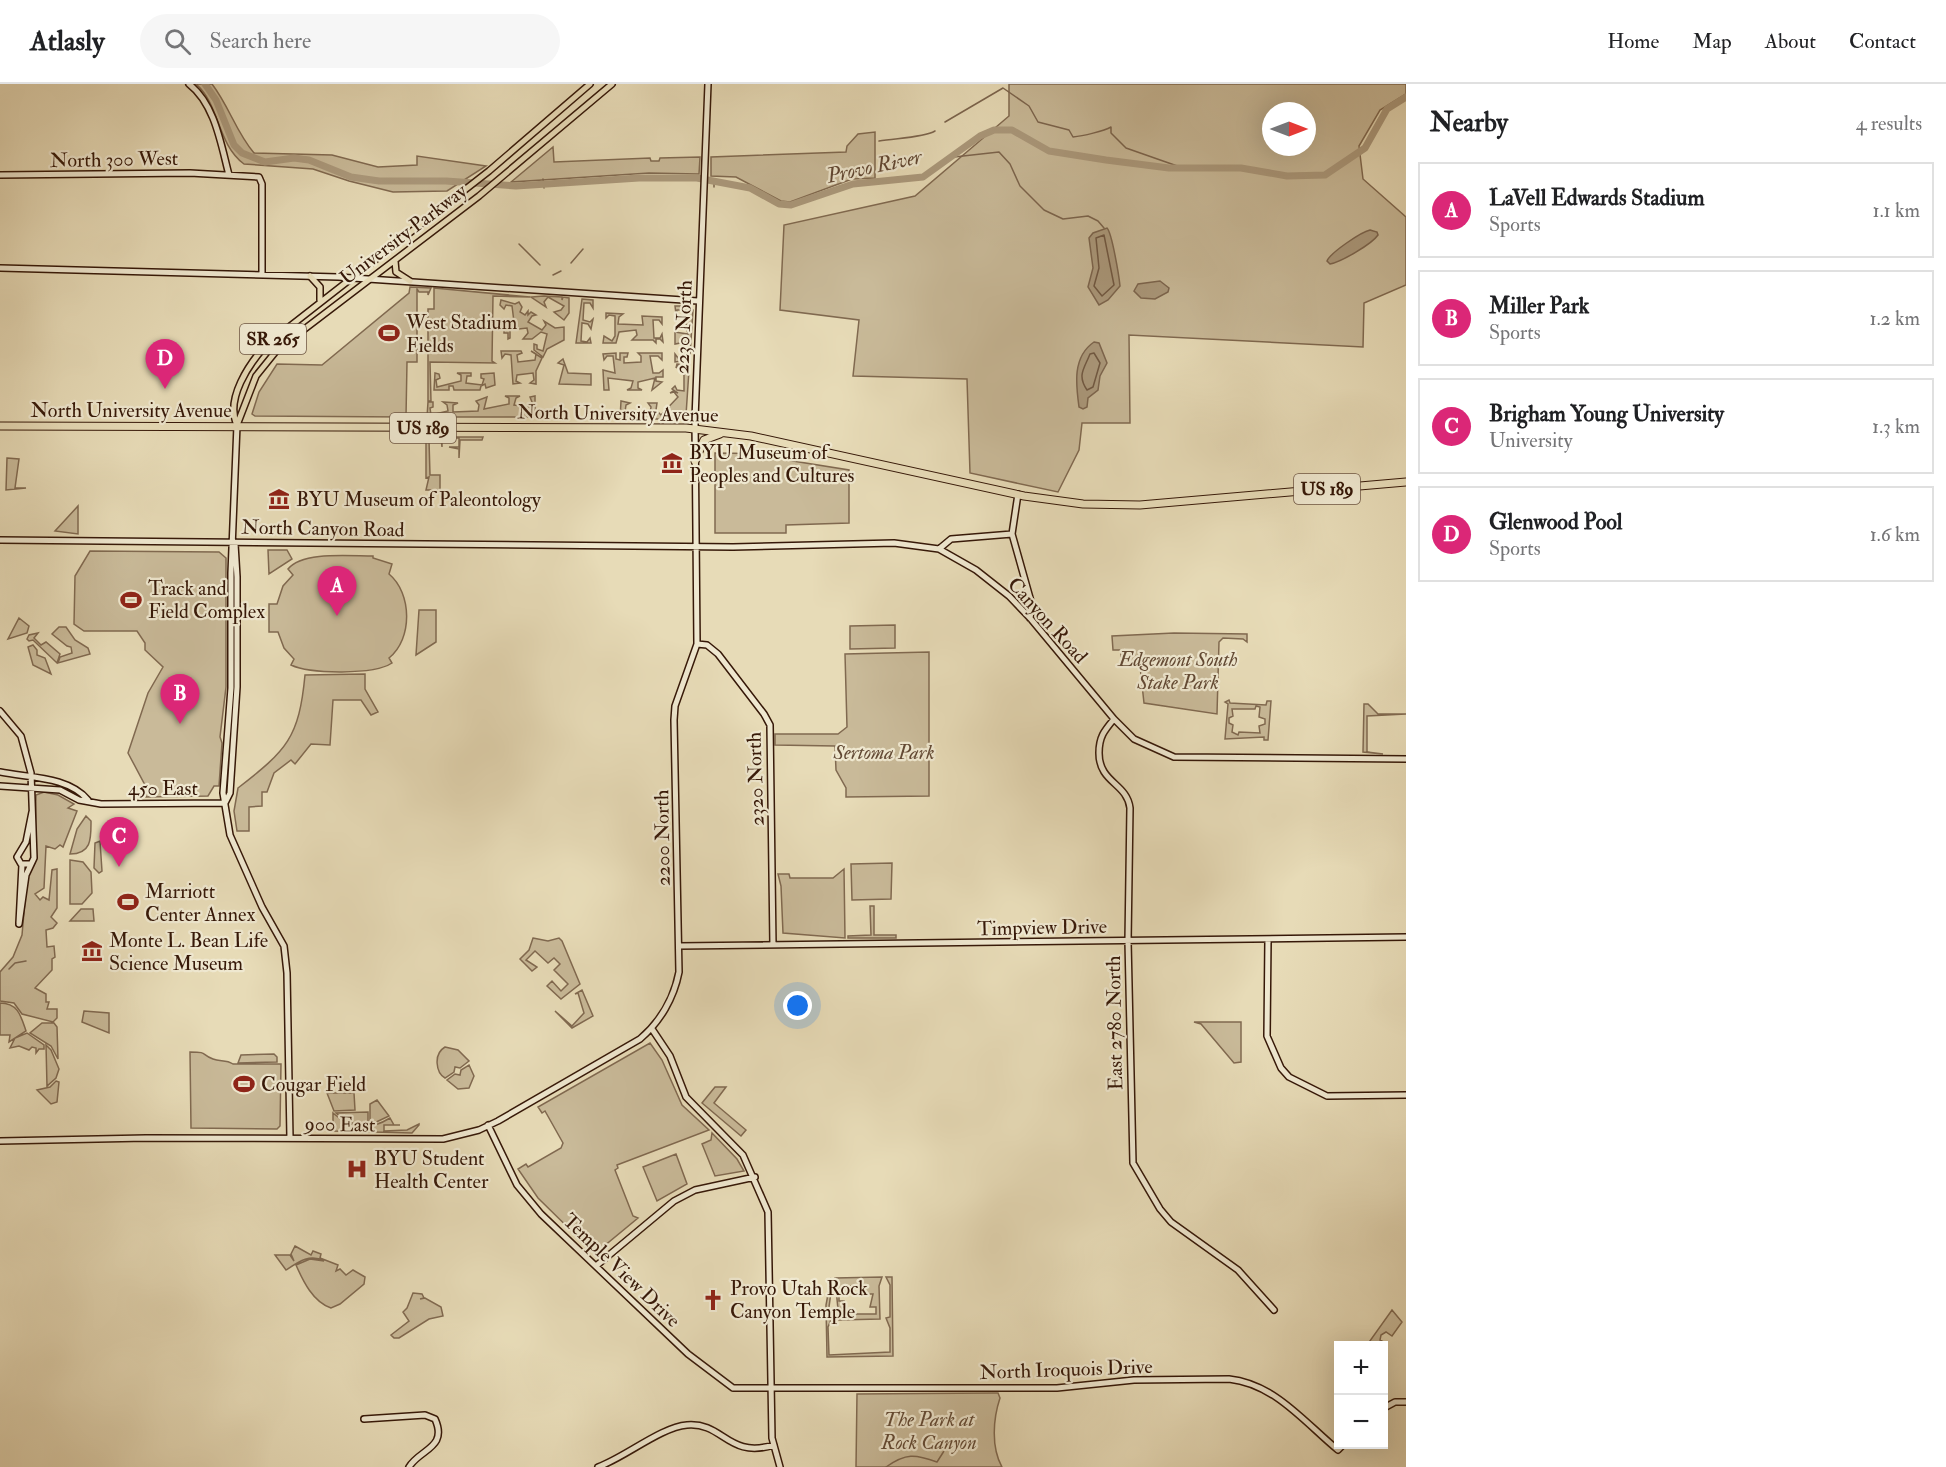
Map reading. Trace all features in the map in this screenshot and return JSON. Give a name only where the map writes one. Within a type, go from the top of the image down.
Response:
[{"type":"highway","name":"North University Avenue","points":[[0,426],[237,425],[695,429],[735,433],[1018,494],[1083,504],[1140,505],[1406,482]]},
{"type":"highway","points":[[695,461],[700,445],[708,436],[735,433]]},
{"type":"main road","name":"University Parkway","points":[[237,425],[235,406],[249,367],[267,345],[458,196],[591,84]]},
{"type":"main road","name":"University Parkway","points":[[237,425],[251,386],[270,357],[292,337],[479,196],[612,84]]},
{"type":"main road","points":[[398,258],[394,270],[410,281]]},
{"type":"main road","points":[[310,276],[321,289],[318,303]]},
{"type":"street","points":[[189,84],[204,100],[229,175]]},
{"type":"street","name":"2230 North","points":[[697,644],[695,429],[698,301],[708,84]]},
{"type":"street","name":"North 300 West","points":[[0,175],[256,177],[262,180],[262,275]]},
{"type":"street","points":[[0,268],[310,276],[698,301]]},
{"type":"street","name":"University Parkway","points":[[237,425],[231,688],[223,793],[231,838],[262,907],[284,946],[290,1138]]},
{"type":"street","points":[[1018,494],[1012,534],[1032,605],[1030,618]]},
{"type":"street","points":[[939,549],[951,539],[1012,534]]},
{"type":"street","name":"North Canyon Road","points":[[0,540],[646,546]]},
{"type":"street","name":"University Parkway","points":[[225,802],[230,793],[235,728],[237,550],[234,542]]},
{"type":"street","name":"Canyon Road","points":[[646,546],[884,543],[939,549],[996,584],[1030,618],[1114,719],[1134,739],[1174,757],[1406,759]]},
{"type":"street","name":"2320 North","points":[[697,644],[707,645],[718,654],[770,725],[773,945]]},
{"type":"street","name":"2200 North","points":[[652,1029],[676,989],[680,972],[674,720],[675,706],[697,644]]},
{"type":"street","points":[[0,711],[21,736],[28,757],[32,787],[33,853],[26,875],[19,924],[21,865],[18,859],[26,842],[32,812]]},
{"type":"street","name":"East 2780 North","points":[[1114,719],[1101,734],[1099,763],[1103,772],[1125,794],[1130,803],[1128,941],[1133,1163],[1160,1209],[1171,1222],[1238,1270],[1274,1310]]},
{"type":"street","points":[[0,772],[65,784],[83,794],[88,800]]},
{"type":"street","points":[[0,785],[9,780],[11,774]]},
{"type":"street","points":[[0,785],[60,790],[79,800],[88,800]]},
{"type":"street","name":"450 East","points":[[88,800],[101,804],[225,802]]},
{"type":"street","points":[[28,824],[32,839]]},
{"type":"street","points":[[20,851],[27,849],[33,853]]},
{"type":"street","points":[[21,865],[27,866],[32,862]]},
{"type":"street","name":"Timpview Drive","points":[[679,946],[1406,937]]},
{"type":"street","points":[[1268,939],[1267,1036],[1281,1068],[1289,1077],[1327,1096],[1406,1095]]},
{"type":"street","points":[[652,1029],[670,1056],[686,1097],[735,1145],[755,1177],[771,1225],[771,1390],[774,1445],[780,1467]]},
{"type":"street","name":"900 East","points":[[0,1141],[290,1138],[432,1140],[457,1136],[489,1125],[633,1043],[652,1029]]},
{"type":"street","name":"Temple View Drive","points":[[489,1125],[513,1178],[528,1200],[688,1354],[727,1385],[738,1389],[771,1390]]},
{"type":"street","points":[[596,1266],[674,1201],[695,1190],[755,1177]]},
{"type":"street","name":"North Iroquois Drive","points":[[771,1390],[1057,1388],[1134,1380],[1235,1380],[1250,1383],[1276,1396],[1334,1447]]},
{"type":"street","points":[[1388,1406],[1395,1402],[1406,1402]]},
{"type":"street","points":[[364,1419],[425,1415],[435,1419],[438,1429],[434,1446],[408,1467]]},
{"type":"street","points":[[598,1467],[680,1426],[703,1426],[747,1450],[774,1445]]},
{"type":"green space","points":[[196,84],[212,84],[254,153],[332,155],[378,167],[417,165],[417,156],[486,166],[447,191],[393,192],[313,169],[244,164],[228,146],[210,103]]},
{"type":"green space","points":[[1009,84],[1406,84],[1406,94],[1380,110],[1359,146],[1363,179],[1406,217],[1406,285],[1364,303],[1363,347],[1129,335],[1130,423],[1082,423],[1079,450],[1058,492],[970,473],[967,379],[853,376],[859,320],[780,310],[784,225],[915,196],[1009,116]]},
{"type":"green space","points":[[875,132],[875,178],[852,179],[790,202],[781,201],[736,177],[711,176],[711,157],[846,152],[847,146],[858,134]]},
{"type":"green space","points":[[553,147],[554,162],[650,158],[651,161],[659,161],[660,158],[700,157],[699,174],[649,173],[511,182]]},
{"type":"green space","name":"West Stadium Fields","points":[[410,287],[431,288],[428,295],[428,292],[419,292],[417,289],[417,362],[407,362],[406,417],[255,416],[252,414],[259,392],[277,364],[322,365],[409,293]]},
{"type":"green space","name":"West Stadium Fields","points":[[434,288],[530,297],[493,296],[492,361],[495,363],[430,362],[431,401],[428,401],[428,309],[434,309]]},
{"type":"green space","points":[[544,296],[562,297],[562,300],[563,297],[569,298],[569,313],[564,320],[554,312],[561,310],[564,306],[548,297],[544,302],[546,307],[531,297]]},
{"type":"green space","points":[[582,299],[593,300],[593,308],[590,303],[584,303],[583,320],[590,322],[593,319],[591,329],[588,324],[582,323],[581,341],[587,342],[590,338],[591,343],[576,343]]},
{"type":"green space","points":[[501,300],[515,304],[519,302],[522,307],[520,312],[525,315],[528,311],[528,315],[531,312],[536,315],[532,316],[528,322],[542,330],[546,325],[544,321],[555,328],[564,327],[564,340],[547,349],[543,357],[534,350],[534,344],[537,345],[537,349],[543,351],[547,334],[541,332],[532,339],[523,339],[528,333],[527,328],[510,330],[508,339],[508,333],[504,333],[504,319],[506,323],[514,322],[512,306],[506,305],[504,309],[500,305]]},
{"type":"green space","points":[[675,306],[689,306],[693,310],[690,360],[675,362],[675,354],[678,358],[684,359],[686,342],[675,344],[675,332],[688,334],[683,310],[677,310],[676,314]]},
{"type":"green space","points":[[606,313],[623,314],[619,317],[618,324],[643,325],[642,316],[662,317],[662,324],[659,320],[653,320],[654,338],[660,338],[662,334],[663,342],[660,339],[656,339],[656,343],[653,340],[632,340],[637,335],[636,330],[619,332],[616,343],[603,343],[604,336],[612,341],[615,336],[615,316],[609,315],[606,318]]},
{"type":"green space","points":[[501,351],[521,351],[522,353],[517,355],[518,362],[535,360],[536,354],[542,358],[536,371],[536,384],[530,383],[534,380],[533,373],[517,375],[516,381],[520,383],[513,384],[511,355],[505,354],[502,358]]},
{"type":"green space","points":[[616,353],[616,359],[620,360],[620,353],[628,353],[627,357],[624,357],[624,363],[641,362],[641,356],[638,353],[662,353],[662,360],[658,356],[650,356],[653,373],[663,370],[663,377],[656,377],[656,381],[662,382],[652,390],[655,378],[638,382],[638,388],[642,390],[627,390],[631,388],[633,381],[608,378],[609,390],[604,390],[603,370],[615,373],[613,356],[607,356],[604,360],[603,354]]},
{"type":"green space","points":[[563,359],[568,373],[591,374],[591,385],[559,384],[564,365],[558,363]]},
{"type":"green space","points":[[690,362],[686,415],[681,419],[620,419],[621,401],[630,403],[626,405],[625,412],[650,413],[651,407],[648,403],[657,403],[656,410],[661,415],[678,397],[674,392],[670,393],[673,391],[678,393],[672,389],[675,386],[677,390],[684,391],[684,366],[678,365],[676,368],[677,364],[689,365]]},
{"type":"green space","points":[[435,373],[439,374],[440,378],[436,380],[437,387],[461,381],[461,375],[457,373],[471,373],[471,376],[467,376],[466,383],[482,385],[484,379],[481,378],[481,374],[494,373],[495,385],[486,388],[485,384],[480,390],[454,390],[453,386],[449,386],[449,390],[434,390]]},
{"type":"green space","points":[[505,396],[520,396],[516,398],[514,405],[531,407],[530,397],[535,396],[535,417],[427,417],[428,402],[433,402],[433,407],[430,408],[431,415],[448,411],[447,405],[443,402],[458,403],[453,405],[453,412],[478,411],[479,405],[476,401],[487,397],[484,409],[509,404],[509,398]]},
{"type":"green space","points":[[426,437],[483,437],[482,440],[460,440],[459,458],[459,449],[449,447],[459,447],[459,438],[442,438],[442,447],[441,439],[429,440],[430,475],[440,475],[440,490],[426,490],[429,477],[426,478]]},
{"type":"green space","points":[[715,453],[781,454],[793,461],[849,470],[849,523],[786,525],[786,533],[715,533]]},
{"type":"green space","points":[[7,458],[19,459],[15,488],[26,488],[6,490]]},
{"type":"green space","points":[[78,506],[78,534],[55,531]]},
{"type":"green space","points":[[268,550],[287,550],[292,559],[269,574]]},
{"type":"green space","points":[[90,551],[219,552],[226,558],[226,687],[220,737],[222,743],[219,786],[214,786],[208,796],[146,797],[146,787],[128,753],[148,693],[163,667],[145,650],[145,643],[137,631],[84,631],[74,624],[75,576]]},
{"type":"green space","points":[[373,556],[373,558],[392,564],[389,574],[397,582],[405,604],[406,628],[397,650],[389,658],[392,663],[371,670],[342,672],[312,670],[291,665],[294,659],[284,648],[278,632],[269,632],[269,604],[277,604],[283,586],[293,575],[288,569],[304,559],[315,557]]},
{"type":"green space","points":[[419,610],[436,610],[436,642],[416,655]]},
{"type":"green space","points":[[19,618],[29,626],[27,633],[8,639]]},
{"type":"green space","points":[[895,625],[895,648],[850,649],[850,626]]},
{"type":"green space","points":[[59,627],[66,627],[75,640],[88,648],[90,654],[58,663],[60,657],[72,653],[71,647],[52,634]]},
{"type":"green space","points":[[38,633],[34,638],[41,645],[46,642],[60,654],[57,663],[33,640],[27,639],[29,635]]},
{"type":"green space","name":"Edgemont South Stake Park","points":[[1174,633],[1247,634],[1247,642],[1243,639],[1223,638],[1219,642],[1217,714],[1144,703],[1140,666],[1121,667],[1121,650],[1113,650],[1112,636]]},
{"type":"green space","points":[[33,645],[37,650],[37,655],[45,658],[51,674],[33,665],[28,647]]},
{"type":"green space","name":"Sertoma Park","points":[[929,652],[929,796],[846,797],[846,788],[836,770],[835,746],[775,745],[775,734],[838,734],[847,727],[845,654]]},
{"type":"green space","points":[[365,674],[365,689],[378,712],[371,715],[361,700],[333,700],[330,745],[311,744],[295,764],[291,760],[274,773],[267,792],[262,792],[262,806],[249,807],[249,831],[237,831],[234,811],[238,788],[268,763],[288,741],[299,714],[305,675]]},
{"type":"green space","points":[[1229,700],[1230,703],[1266,705],[1267,701],[1271,701],[1268,740],[1264,740],[1264,737],[1225,739],[1228,704],[1225,702]],"holes":[[[1260,707],[1259,717],[1265,719],[1265,724],[1259,726],[1260,733],[1239,732],[1238,735],[1232,732],[1233,725],[1229,723],[1229,718],[1233,716],[1232,709]]]},
{"type":"green space","points":[[1364,704],[1368,704],[1378,714],[1406,714],[1367,716],[1367,752],[1383,754],[1363,752]]},
{"type":"green space","points":[[44,792],[58,795],[74,804],[68,808],[77,811],[63,847],[60,845],[55,849],[46,846],[44,888],[35,894],[40,900],[43,897],[49,900],[52,870],[57,869],[57,908],[51,917],[57,923],[53,928],[46,930],[47,947],[54,946],[55,957],[52,959],[52,970],[35,988],[46,994],[46,1002],[49,1002],[47,1009],[57,1009],[57,1018],[53,1022],[22,1014],[14,1003],[0,1001],[0,972],[13,957],[22,935],[27,878],[35,863],[36,795]]},
{"type":"green space","points":[[86,816],[91,821],[89,844],[83,851],[70,854],[77,829]]},
{"type":"green space","points":[[100,841],[102,871],[99,873],[94,868],[95,843]]},
{"type":"green space","points":[[70,860],[83,862],[91,872],[92,893],[82,904],[70,904]]},
{"type":"green space","points":[[892,863],[891,899],[852,900],[851,864]]},
{"type":"green space","points":[[844,869],[845,938],[783,933],[781,886],[778,874],[789,874],[790,878],[833,878]]},
{"type":"green space","points":[[870,906],[874,906],[874,935],[896,935],[896,938],[848,938],[848,936],[871,935]]},
{"type":"green space","points":[[81,909],[93,909],[94,921],[70,921]]},
{"type":"green space","points":[[533,938],[548,941],[559,938],[562,941],[580,984],[561,999],[547,986],[552,981],[561,991],[568,984],[554,970],[560,964],[554,958],[548,963],[535,951],[526,960],[537,967],[532,971],[520,959],[529,950]]},
{"type":"green space","points":[[582,990],[593,1016],[572,1028],[555,1011],[572,1026],[584,1013],[578,993],[575,994]]},
{"type":"green space","points":[[0,1003],[11,1005],[18,1011],[26,1031],[9,1042],[10,1035],[0,1035]]},
{"type":"green space","points":[[84,1011],[109,1013],[109,1033],[82,1022]]},
{"type":"green space","points":[[1194,1022],[1241,1022],[1241,1062],[1234,1063],[1201,1024]]},
{"type":"green space","points":[[42,1023],[54,1023],[57,1027],[58,1059],[51,1046],[30,1033]]},
{"type":"green space","points":[[27,1033],[44,1045],[44,1049],[39,1049],[36,1053],[36,1048],[32,1047],[29,1050],[19,1046],[10,1048],[15,1038]]},
{"type":"green space","points":[[650,1043],[662,1060],[682,1105],[709,1130],[617,1165],[618,1168],[615,1170],[633,1216],[638,1218],[598,1251],[593,1252],[538,1198],[518,1169],[526,1164],[528,1167],[561,1148],[563,1143],[545,1111],[542,1113],[538,1107]]},
{"type":"green space","points":[[46,1045],[51,1050],[59,1069],[56,1078],[47,1086]]},
{"type":"green space","points":[[445,1047],[458,1050],[469,1061],[460,1068],[455,1067],[454,1072],[445,1078],[438,1068],[437,1059]]},
{"type":"green space","name":"Cougar Field","points":[[190,1052],[202,1053],[213,1059],[233,1064],[281,1064],[280,1126],[277,1129],[191,1128]]},
{"type":"green space","points":[[274,1054],[277,1062],[238,1063],[241,1055]]},
{"type":"green space","points":[[469,1065],[474,1076],[469,1088],[458,1089],[447,1080],[455,1074],[460,1075],[461,1070]]},
{"type":"green space","points":[[56,1081],[59,1082],[57,1102],[51,1104],[37,1090],[50,1087]]},
{"type":"green space","points":[[715,1087],[726,1087],[714,1103],[746,1130],[741,1136],[702,1103]]},
{"type":"green space","points":[[327,1093],[354,1093],[355,1110],[334,1111]]},
{"type":"green space","points":[[377,1100],[389,1116],[370,1125],[370,1104]]},
{"type":"green space","points":[[368,1112],[368,1125],[350,1123],[336,1113]]},
{"type":"green space","points":[[333,1113],[346,1122],[360,1126],[375,1125],[390,1118],[394,1125],[384,1125],[384,1131],[407,1130],[419,1125],[412,1133],[333,1131]]},
{"type":"green space","points":[[712,1133],[737,1159],[744,1171],[715,1176],[702,1144],[711,1140]]},
{"type":"green space","points":[[676,1154],[687,1184],[657,1201],[643,1167]]},
{"type":"green space","points":[[295,1246],[311,1255],[313,1251],[321,1254],[320,1258],[338,1265],[336,1271],[340,1269],[346,1275],[353,1270],[365,1277],[364,1284],[340,1304],[331,1308],[325,1305],[309,1290],[296,1265],[310,1259],[324,1261],[309,1258],[286,1270],[275,1255],[290,1255],[294,1261],[291,1254]]},
{"type":"green space","points":[[882,1277],[879,1286],[880,1319],[839,1320],[835,1278]],"holes":[[[851,1286],[862,1286],[862,1294],[873,1294],[870,1307],[876,1307],[876,1314],[840,1314],[844,1301],[839,1301],[839,1294],[851,1294]]]},
{"type":"green space","points":[[886,1277],[892,1277],[893,1356],[827,1357],[826,1305],[831,1278],[828,1319],[831,1320],[828,1327],[829,1355],[890,1352],[890,1328],[886,1318],[890,1317],[890,1285]]},
{"type":"green space","points":[[413,1293],[422,1294],[424,1298],[420,1299],[425,1298],[441,1307],[443,1316],[429,1319],[399,1338],[394,1338],[391,1335],[409,1321],[403,1312]]},
{"type":"green space","points":[[1392,1310],[1402,1322],[1392,1336],[1386,1332],[1381,1335],[1382,1341],[1370,1341]]},
{"type":"green space","name":"The Park at Rock Canyon","points":[[998,1393],[1000,1398],[994,1433],[996,1451],[1002,1467],[856,1467],[857,1394]]},
{"type":"water","points":[[1107,228],[1113,246],[1120,286],[1108,300],[1099,305],[1088,287],[1093,268],[1089,238],[1093,233]]},
{"type":"water","points":[[1370,230],[1377,232],[1378,235],[1370,243],[1341,260],[1330,264],[1327,261],[1346,243]]},
{"type":"water","points":[[1160,281],[1169,288],[1168,292],[1155,299],[1141,298],[1134,291],[1138,284]]},
{"type":"water","points":[[1094,342],[1099,343],[1107,363],[1100,376],[1098,390],[1088,398],[1087,407],[1083,409],[1079,407],[1077,372],[1082,355]]},
{"type":"waterway","name":"Provo River","points":[[205,84],[216,100],[234,145],[242,153],[265,162],[294,158],[309,160],[351,177],[379,181],[446,181],[516,186],[639,178],[697,178],[750,188],[779,204],[791,205],[853,184],[923,177],[980,136],[994,130],[1012,130],[1049,151],[1106,160],[1169,168],[1241,168],[1287,176],[1325,175],[1365,148],[1387,109],[1406,97]]},
{"type":"waterway","points":[[945,122],[1003,88],[1029,106],[1038,122],[1069,130],[1073,137],[1111,127],[1111,133],[1126,148],[1183,168]]},
{"type":"waterway","points":[[879,141],[935,131]]},
{"type":"waterway","points":[[954,157],[999,152],[1010,164],[1020,186],[1044,210],[1063,219],[1088,216],[1098,221],[1104,228]]},
{"type":"waterway","name":"Provo River","points":[[543,179],[544,188]]},
{"type":"waterway","name":"Provo River","points":[[714,181],[714,187]]},
{"type":"waterway","points":[[519,244],[540,265]]},
{"type":"waterway","points":[[571,263],[583,249]]},
{"type":"waterway","points":[[553,275],[561,271]]},
{"type":"waterway","points":[[9,969],[15,963],[26,961]]},
{"type":"waterway","points":[[886,1467],[899,1459],[911,1456],[937,1462],[944,1451]]},
{"type":"place","name":"West Stadium Fields","points":[[389,333]]},
{"type":"place","name":"Glenwood Pool","points":[[165,389]]},
{"type":"place","name":"BYU Museum of Peoples and Cultures","points":[[672,463]]},
{"type":"place","name":"BYU Museum of Paleontology","points":[[279,499]]},
{"type":"place","name":"Track and Field Complex","points":[[131,600]]},
{"type":"place","name":"LaVell Edwards Stadium","points":[[337,616]]},
{"type":"place","name":"Miller Park","points":[[180,724]]},
{"type":"place","name":"Brigham Young University","points":[[119,867]]},
{"type":"place","name":"Marriott Center Annex","points":[[128,902]]},
{"type":"place","name":"Monte L. Bean Life Science Museum","points":[[92,951]]},
{"type":"place","name":"Cougar Field","points":[[244,1084]]},
{"type":"place","name":"BYU Student Health Center","points":[[357,1169]]},
{"type":"place","name":"Provo Utah Rock Canyon Temple","points":[[713,1300]]}]
